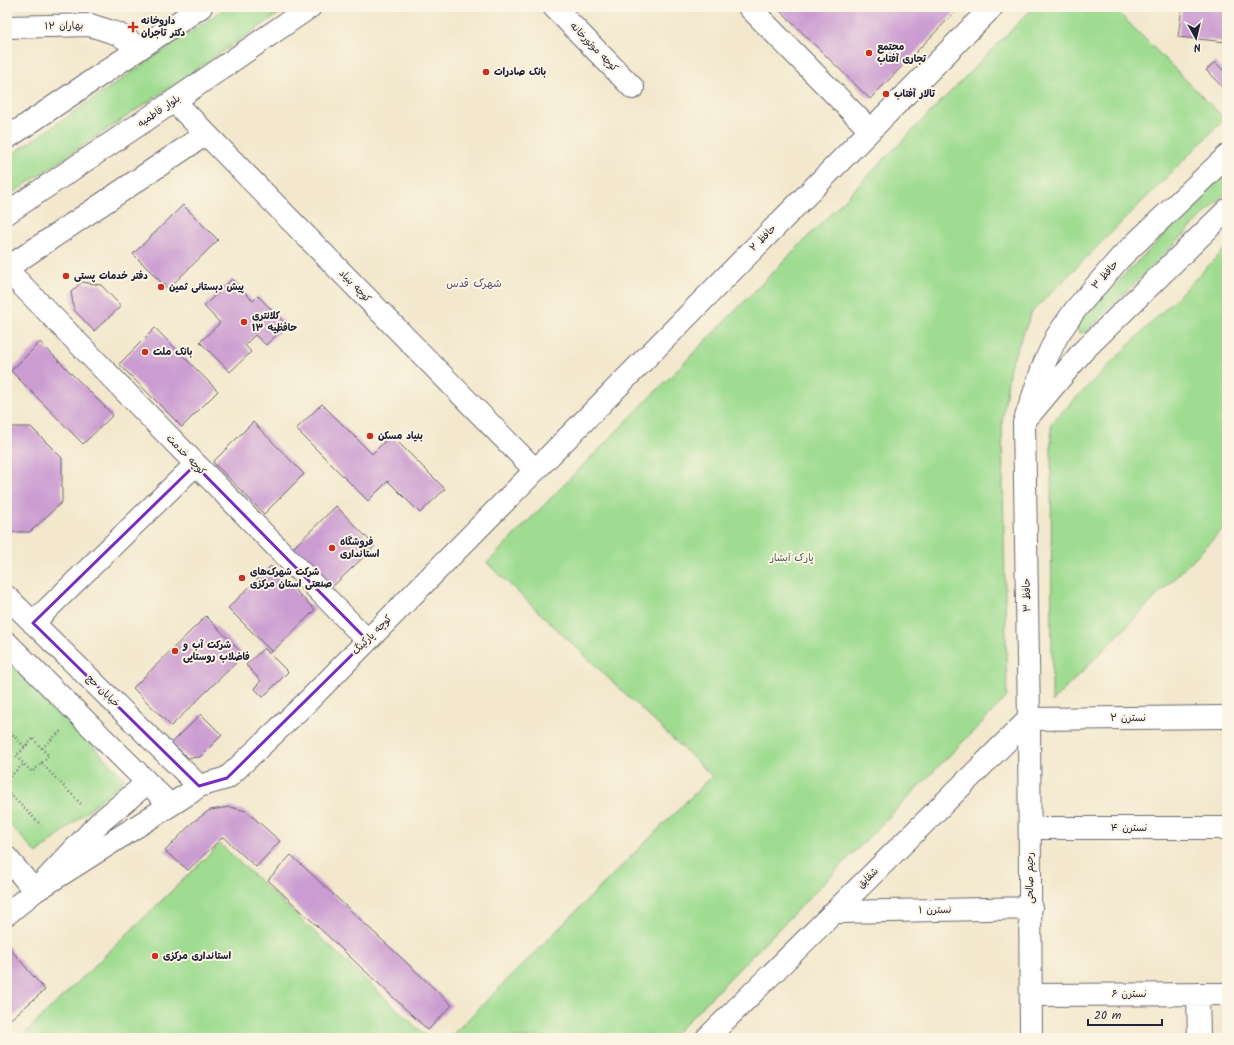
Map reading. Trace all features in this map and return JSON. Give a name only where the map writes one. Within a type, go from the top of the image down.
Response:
[{"type":"street","points":[[7,138],[200,7]]},
{"type":"street","name":"بلوار فاطمیه","points":[[7,213],[174,101],[310,7]]},
{"type":"street","name":"کوچه موتورخانه","points":[[554,7],[633,88]]},
{"type":"street","points":[[749,7],[870,130]]},
{"type":"street","name":"حافظ ۲","points":[[535,470],[992,7]]},
{"type":"street","name":"بهاران ۱۲","points":[[7,27],[90,25],[118,34],[140,48]]},
{"type":"street","name":"کوچه بنیاد","points":[[174,101],[535,470]]},
{"type":"street","points":[[7,269],[206,134]]},
{"type":"street","name":"حافظ ۳","points":[[1029,719],[1024,423],[1044,364],[1057,336],[1076,310],[1120,258],[1227,156]]},
{"type":"street","points":[[1024,423],[1083,351],[1227,210]]},
{"type":"street","name":"کوچه خدمت","points":[[7,269],[195,465],[367,640]]},
{"type":"street","points":[[33,623],[195,465]]},
{"type":"street","name":"کوچه پارکینگ","points":[[35,891],[199,786],[226,778],[306,702],[535,470]]},
{"type":"street","name":"خیابان حج","points":[[7,597],[199,786]]},
{"type":"street","points":[[7,643],[170,805]]},
{"type":"street","name":"نسترن ۲","points":[[1029,719],[1227,717]]},
{"type":"street","name":"رحیم صالحی","points":[[1029,719],[1031,1038]]},
{"type":"street","name":"شقایق","points":[[707,1038],[1029,719]]},
{"type":"street","points":[[7,914],[35,891],[99,823],[147,783]]},
{"type":"street","name":"نسترن ۴","points":[[1030,828],[1227,828]]},
{"type":"street","points":[[7,858],[35,891]]},
{"type":"street","name":"نسترن ۱","points":[[840,912],[1030,908]]},
{"type":"street","points":[[1198,994],[1199,1038]]},
{"type":"street","name":"نسترن ۶","points":[[1031,995],[1227,994]]},
{"type":"path","points":[[7,729],[25,747]]},
{"type":"path","points":[[33,739],[49,756],[32,772],[16,756],[25,747],[33,739]]},
{"type":"path","points":[[41,763],[99,823]]},
{"type":"path","points":[[7,779],[24,764]]},
{"type":"path","points":[[7,791],[41,825]]},
{"type":"highlighted area","points":[[195,465],[367,640],[227,778],[199,786],[33,623]]},
{"type":"green space","points":[[227,7],[289,7],[7,197],[7,158]]},
{"type":"green space","name":"پارک آبشار","points":[[1034,7],[1113,7],[1225,119],[1032,312],[1010,366],[1002,423],[1007,697],[671,1038],[449,1038],[712,776],[487,563]]},
{"type":"green space","points":[[1227,171],[1227,192],[1086,332],[1079,333],[1076,324]]},
{"type":"green space","points":[[1227,247],[1227,525],[1052,702],[1051,423]]},
{"type":"green space","points":[[7,658],[125,779],[37,854],[7,821]]},
{"type":"green space","points":[[220,844],[428,1038],[20,1038]]},
{"type":"building","name":"مجتمع تجاری آفتاب","points":[[776,7],[960,7],[870,99]]},
{"type":"building","points":[[1182,7],[1227,7],[1227,42],[1178,37]]},
{"type":"building","points":[[1215,62],[1227,74],[1227,92],[1206,70]]},
{"type":"building","points":[[183,205],[218,240],[168,289],[133,254]]},
{"type":"building","points":[[232,279],[253,301],[258,296],[287,325],[266,345],[255,335],[245,345],[251,352],[230,372],[200,342],[220,323],[204,306]]},
{"type":"building","points":[[82,282],[101,285],[121,306],[94,331],[74,310],[71,292]]},
{"type":"building","points":[[155,328],[218,391],[182,427],[119,364]]},
{"type":"building","points":[[40,342],[113,415],[83,444],[11,371]]},
{"type":"building","points":[[322,404],[372,454],[391,435],[445,489],[420,513],[388,481],[368,501],[296,429]]},
{"type":"building","points":[[253,422],[304,474],[264,514],[213,462]]},
{"type":"building","points":[[7,427],[31,427],[62,458],[62,502],[30,532],[7,532]]},
{"type":"building","name":"فروشگاه استانداری","points":[[336,506],[375,546],[329,590],[290,551]]},
{"type":"building","points":[[271,566],[315,610],[272,652],[228,608]]},
{"type":"building","points":[[206,616],[244,655],[171,726],[133,688]]},
{"type":"building","points":[[264,648],[288,672],[263,697],[254,688],[261,681],[246,665]]},
{"type":"building","points":[[201,714],[222,735],[200,757],[188,758],[172,743]]},
{"type":"building","points":[[230,807],[246,811],[280,841],[256,867],[223,837],[188,870],[165,851],[193,822],[210,810]]},
{"type":"building","points":[[291,855],[452,1005],[428,1030],[268,880]]},
{"type":"building","points":[[7,945],[45,990],[7,1022]]},
{"type":"place","name":"داروخانه دکتر تاجران","points":[[133,27]]},
{"type":"place","name":"مجتمع تجاری آفتاب","points":[[869,53]]},
{"type":"place","name":"بانک صادرات","points":[[486,72]]},
{"type":"place","name":"تالار آفتاب","points":[[886,94]]},
{"type":"place","name":"دفتر خدمات پستی","points":[[66,276]]},
{"type":"place","name":"پیش دبستانی ثمین","points":[[161,287]]},
{"type":"place","name":"کلانتری ۱۳ حافظیه","points":[[244,322]]},
{"type":"place","name":"بانک ملت","points":[[145,352]]},
{"type":"place","name":"بنیاد مسکن","points":[[370,436]]},
{"type":"place","name":"فروشگاه استانداری","points":[[332,548]]},
{"type":"place","name":"شرکت شهرک‌های صنعتی استان مرکزی","points":[[242,578]]},
{"type":"place","name":"شرکت آب و فاضلاب روستایی","points":[[175,651]]},
{"type":"place","name":"استانداری مرکزی","points":[[155,956]]},
{"type":"district","name":"شهرک قدس","points":[[474,284]]}]
